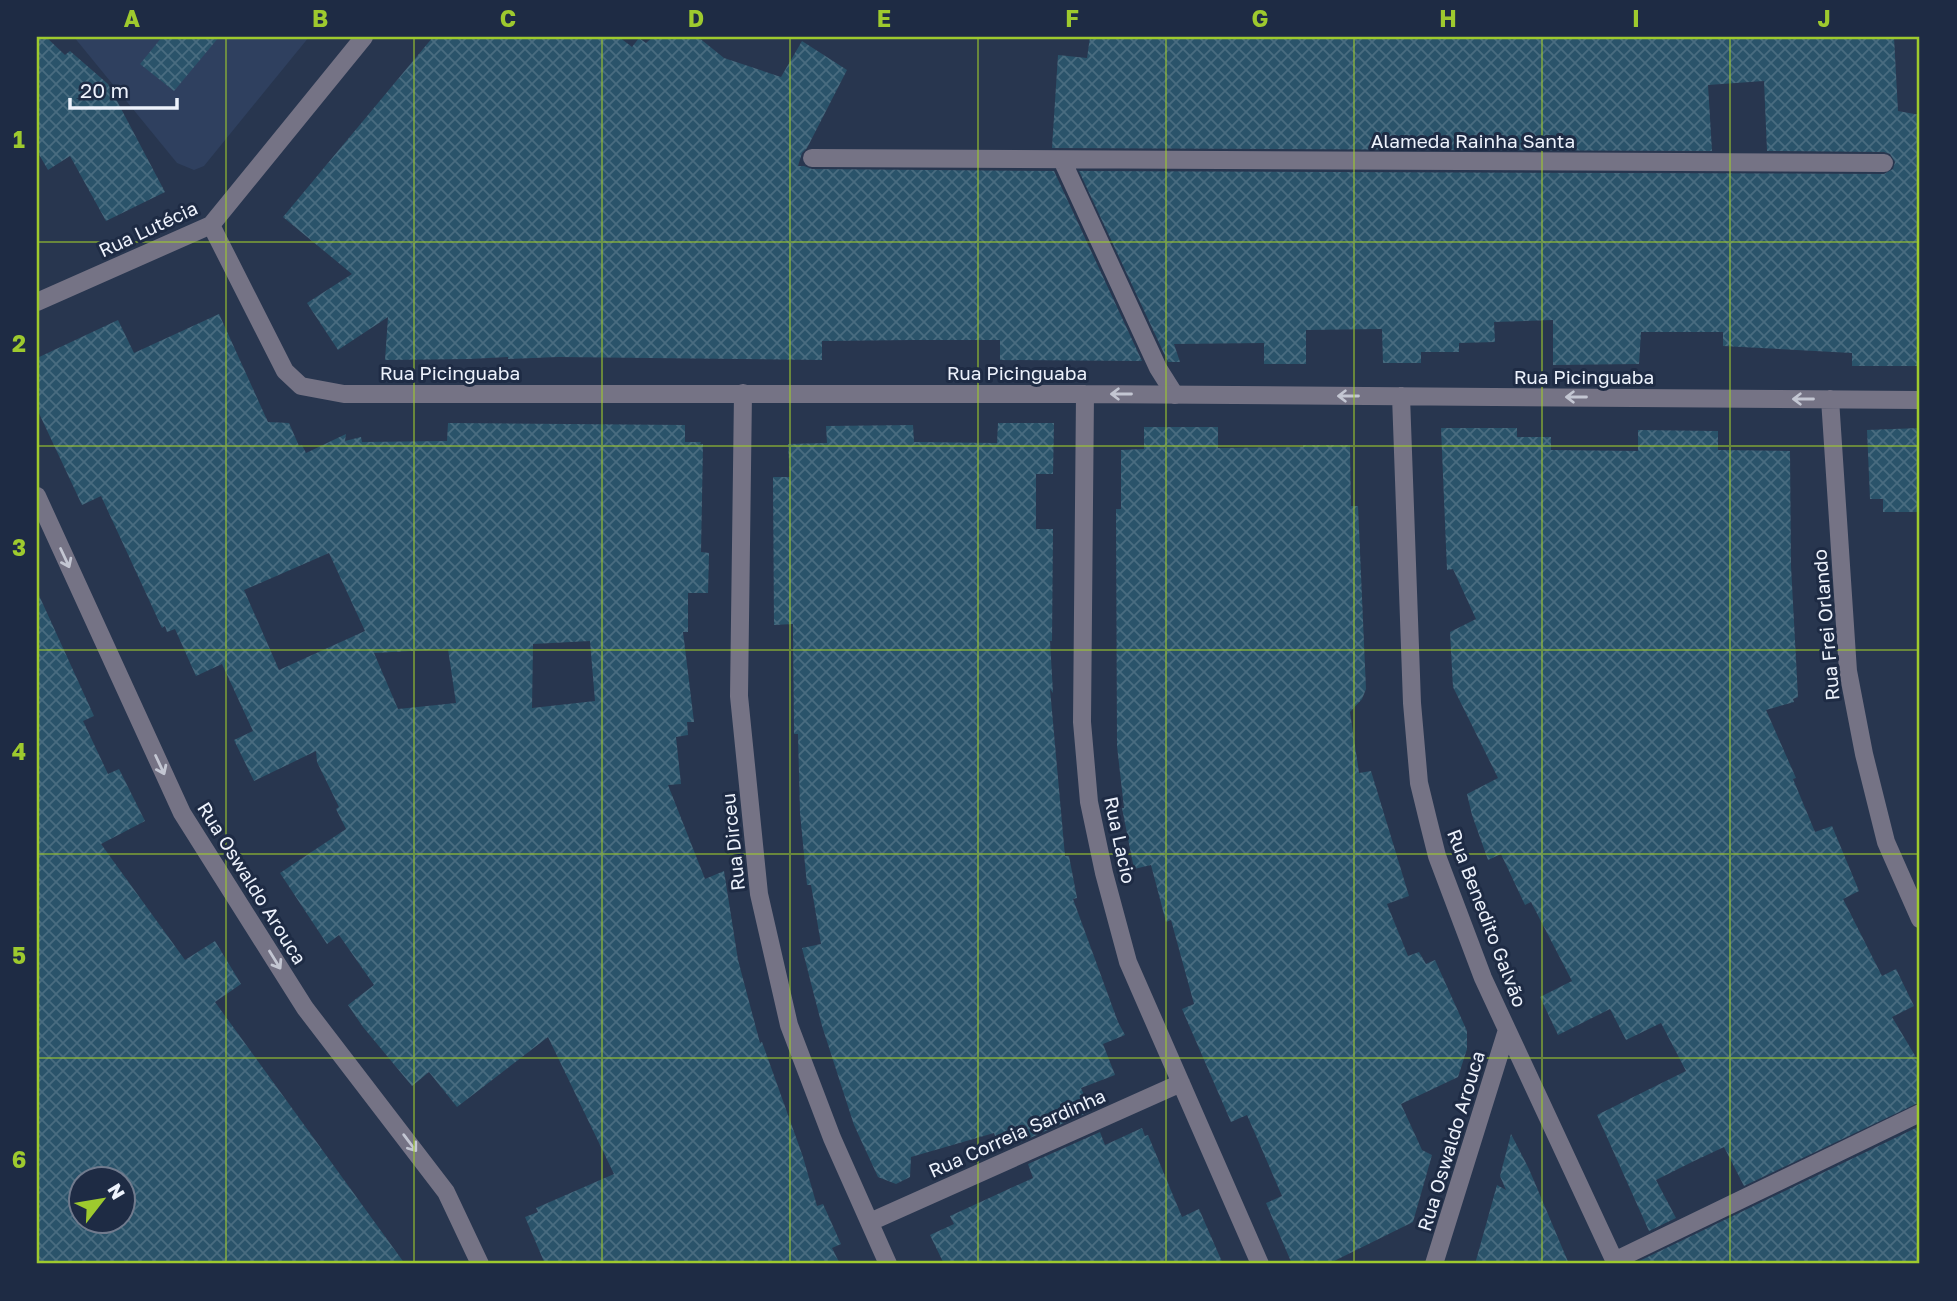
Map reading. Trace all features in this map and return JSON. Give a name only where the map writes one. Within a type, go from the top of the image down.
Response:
[{"type":"street","name":"Rua Lutécia","points":[[37,302],[211,225],[364,37]]},
{"type":"street","name":"Alameda Rainha Santa","points":[[811,158],[1884,163]]},
{"type":"street","points":[[1062,160],[1158,368],[1175,395]]},
{"type":"street","name":"Rua Picinguaba","points":[[211,225],[285,371],[301,386],[344,394],[1085,394],[1920,400]]},
{"type":"street","name":"Rua Dirceu","points":[[743,393],[738,696],[759,894],[789,1024],[832,1138],[888,1264]]},
{"type":"street","name":"Rua Lacio","points":[[1085,394],[1082,722],[1089,802],[1104,873],[1128,962],[1260,1264]]},
{"type":"street","name":"Rua Benedito Galvão","points":[[1401,396],[1412,703],[1419,783],[1437,856],[1483,978],[1615,1263]]},
{"type":"street","name":"Rua Frei Orlando","points":[[1830,399],[1848,671],[1864,754],[1886,842],[1919,912]]},
{"type":"street","name":"Rua Oswaldo Arouca","points":[[37,496],[182,813],[305,1007],[446,1192],[480,1264]]},
{"type":"street","name":"Rua Oswaldo Arouca","points":[[1434,1264],[1507,1030]]},
{"type":"street","name":"Rua Correia Sardinha","points":[[870,1222],[1181,1083]]},
{"type":"street","points":[[1615,1263],[1920,1113]]},
{"type":"shaded area","points":[[74,37],[309,37],[204,166],[194,170],[177,163]]},
{"type":"building","points":[[37,37],[46,37],[65,55],[70,51],[108,84],[165,192],[106,221],[70,156],[48,170],[37,151]]},
{"type":"building","points":[[162,37],[219,37],[174,91],[140,64]]},
{"type":"building","points":[[433,37],[619,37],[632,47],[639,38],[646,43],[653,37],[698,37],[724,58],[781,77],[802,41],[847,70],[802,153],[798,166],[812,169],[1054,171],[1142,361],[1000,360],[1000,340],[822,341],[822,360],[508,357],[385,360],[388,317],[338,350],[307,303],[352,274],[283,217]]},
{"type":"building","points":[[1090,37],[1894,37],[1898,111],[1920,115],[1920,366],[1852,366],[1852,353],[1723,346],[1723,332],[1641,332],[1639,364],[1553,365],[1553,320],[1494,322],[1495,342],[1459,343],[1459,352],[1421,352],[1421,363],[1383,363],[1382,329],[1306,330],[1306,364],[1264,364],[1264,343],[1174,344],[1180,362],[1168,362],[1079,171],[1884,174],[1893,169],[1895,162],[1890,154],[1884,152],[1767,151],[1764,81],[1708,85],[1712,151],[1052,148],[1058,55],[1087,58]]},
{"type":"building","points":[[219,314],[268,422],[289,423],[299,446],[302,445],[306,453],[346,434],[345,441],[361,437],[362,442],[447,441],[448,423],[685,425],[685,442],[703,444],[701,552],[709,553],[708,593],[688,593],[688,632],[683,632],[694,722],[687,722],[688,735],[676,737],[681,784],[668,785],[705,879],[724,871],[738,960],[760,1043],[762,1042],[803,1157],[817,1206],[823,1204],[841,1244],[832,1248],[840,1264],[545,1264],[525,1217],[538,1212],[536,1208],[614,1174],[548,1037],[457,1107],[429,1072],[412,1086],[363,1027],[348,1005],[374,985],[339,935],[327,944],[280,873],[346,829],[336,809],[339,807],[317,762],[316,751],[254,781],[234,740],[253,731],[222,664],[196,676],[175,629],[167,632],[165,626],[162,628],[101,496],[82,505],[37,409],[37,358],[118,320],[134,353]],"holes":[[[329,553],[365,631],[279,670],[244,590]],[[590,641],[595,701],[532,708],[533,644]],[[448,649],[456,703],[398,709],[374,653]]]},
{"type":"building","points":[[998,423],[1054,423],[1053,474],[1036,474],[1036,529],[1053,529],[1050,641],[1053,693],[1050,689],[1065,856],[1069,856],[1077,898],[1073,899],[1125,1035],[1103,1044],[1115,1075],[1081,1088],[1091,1111],[1021,1142],[1017,1126],[995,1136],[994,1133],[911,1157],[910,1177],[896,1184],[878,1177],[854,1125],[822,1026],[802,948],[821,944],[811,885],[807,885],[800,813],[798,734],[794,734],[793,624],[774,625],[773,477],[790,477],[788,444],[827,443],[826,426],[913,425],[914,442],[997,443]]},
{"type":"building","points":[[1144,427],[1218,427],[1218,448],[1350,445],[1351,506],[1358,506],[1366,689],[1362,699],[1350,712],[1359,773],[1371,771],[1409,896],[1387,904],[1408,956],[1419,952],[1426,964],[1435,960],[1467,1031],[1467,1049],[1458,1077],[1401,1104],[1422,1150],[1432,1155],[1413,1222],[1328,1264],[1292,1264],[1266,1203],[1282,1196],[1247,1115],[1231,1122],[1182,1009],[1194,1004],[1171,920],[1166,922],[1151,865],[1134,869],[1122,808],[1117,746],[1116,509],[1121,509],[1121,450],[1144,449]]},
{"type":"building","points":[[1441,428],[1517,428],[1517,437],[1551,437],[1551,450],[1638,451],[1638,430],[1718,431],[1718,450],[1790,451],[1791,566],[1798,697],[1793,699],[1794,702],[1766,710],[1796,778],[1793,779],[1815,832],[1832,826],[1859,891],[1843,899],[1882,976],[1896,969],[1914,1006],[1892,1017],[1920,1064],[1920,1102],[1744,1186],[1724,1147],[1692,1162],[1656,1180],[1676,1218],[1649,1231],[1597,1115],[1686,1071],[1661,1023],[1626,1040],[1610,1009],[1558,1035],[1540,997],[1572,981],[1531,902],[1525,905],[1501,854],[1488,860],[1467,794],[1498,778],[1453,687],[1450,632],[1476,619],[1453,569],[1447,570]]},
{"type":"building","points":[[1920,428],[1920,512],[1883,512],[1883,499],[1870,499],[1867,430]]},
{"type":"building","points":[[37,591],[94,716],[83,721],[108,774],[119,769],[145,821],[101,844],[185,960],[215,941],[241,984],[215,1002],[405,1264],[37,1264]]},
{"type":"building","points":[[1920,1126],[1920,1264],[1633,1264]]},
{"type":"building","points":[[1142,1128],[1145,1136],[1148,1135],[1182,1217],[1199,1209],[1223,1264],[944,1264],[930,1235],[954,1224],[950,1216],[1033,1178],[1028,1164],[1100,1132],[1105,1145]]},
{"type":"building","points":[[1511,1134],[1529,1169],[1569,1264],[1475,1264],[1497,1185],[1506,1190],[1500,1176]]}]
